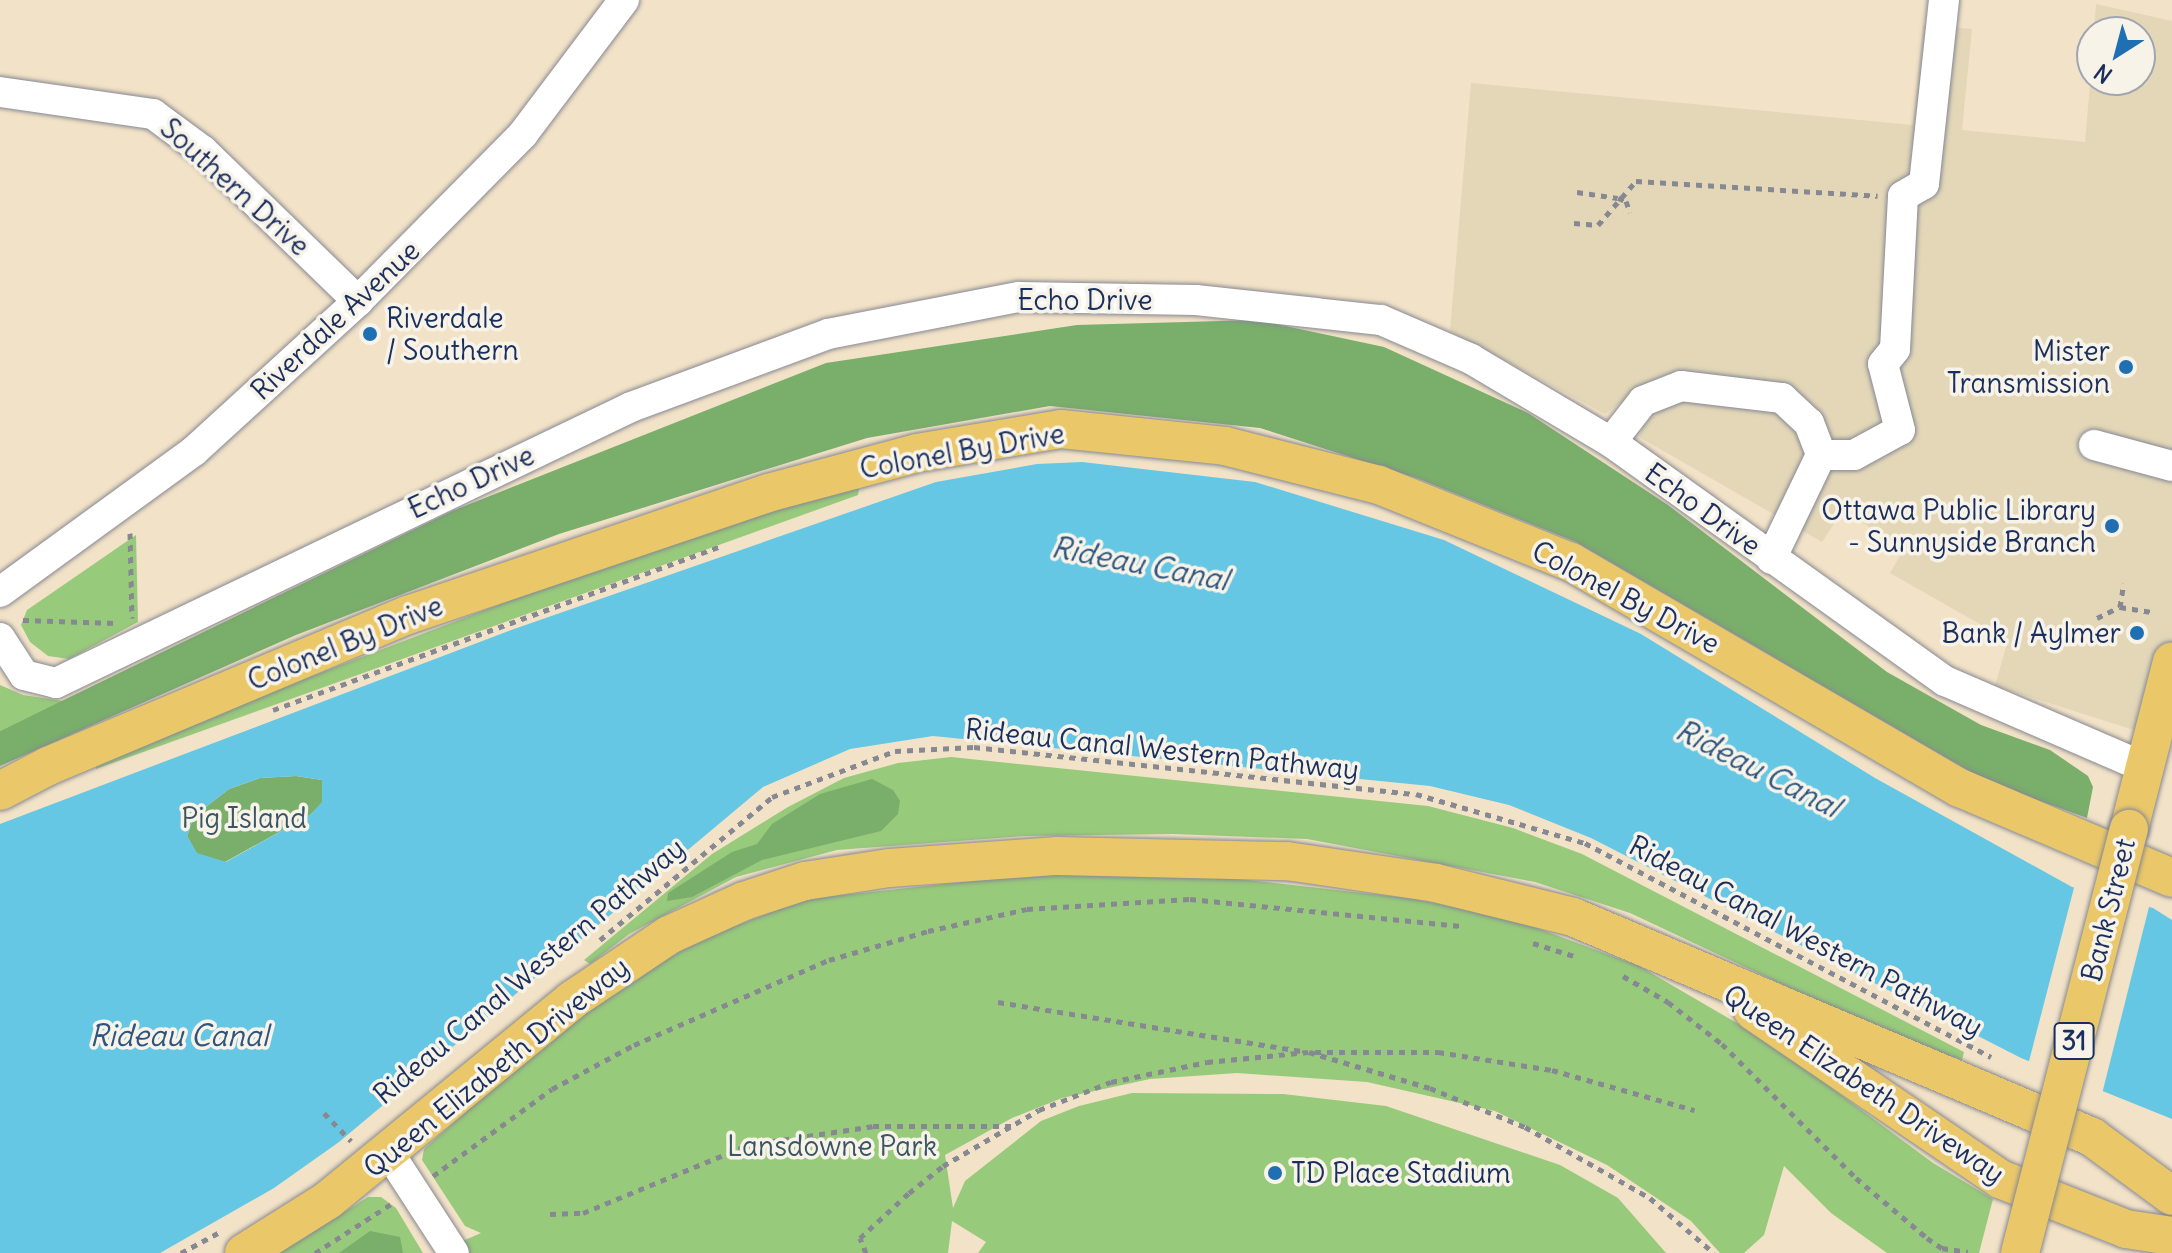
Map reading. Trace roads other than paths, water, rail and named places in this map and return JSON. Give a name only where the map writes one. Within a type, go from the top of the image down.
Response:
[{"type":"main road","name":"Colonel By Drive","points":[[0,791],[48,766],[408,615],[768,493],[917,453],[1061,429],[1225,446],[1348,477],[1571,562],[1960,788],[2172,878]]},
{"type":"main road","name":"Bank Street","points":[[2020,1253],[2129,829],[2157,751],[2172,661]]},
{"type":"main road","name":"Queen Elizabeth Driveway","points":[[235,1241],[328,1200],[370,1144],[669,935],[773,890],[889,868],[1058,856],[1287,861],[1436,883],[1521,902],[1614,932],[1695,970],[2092,1137],[2172,1196]]},
{"type":"main road","name":"Queen Elizabeth Driveway","points":[[1695,970],[1937,1141],[2000,1179],[2126,1229],[2172,1236]]},
{"type":"street","name":"Riverdale Avenue","points":[[0,592],[120,510],[194,451],[358,301],[523,134],[624,0]]},
{"type":"street","points":[[1821,455],[1854,455],[1900,430],[1883,364],[1895,349],[1903,196],[1924,184],[1944,0]]},
{"type":"street","name":"Southern Drive","points":[[0,92],[153,114],[203,151],[358,301]]},
{"type":"street","name":"Echo Drive","points":[[9,630],[24,675],[56,683],[631,407],[828,334],[1019,297],[1225,302],[1381,320],[1471,359],[1611,442],[1945,681],[2157,751]]},
{"type":"street","points":[[1611,442],[1643,401],[1681,386],[1782,398],[1809,423],[1821,455],[1771,559]]},
{"type":"street","points":[[2094,445],[2172,466]]},
{"type":"street","points":[[370,1144],[454,1253]]},
{"type":"water","name":"Rideau Canal","points":[[1082,462],[1255,482],[1444,540],[1641,634],[1875,778],[2072,887],[2153,908],[2172,920],[2172,1119],[2021,1058],[1591,838],[1509,805],[1430,786],[933,736],[850,749],[763,787],[339,1142],[274,1188],[160,1253],[0,1253],[0,824],[514,629],[936,482],[1037,464]],"holes":[[[296,776],[322,780],[322,802],[310,815],[226,862],[197,853],[187,836],[194,816],[229,789],[260,778]]]},
{"type":"place","name":"Riverdale / Southern","points":[[370,334]]},
{"type":"place","name":"Mister Transmission","points":[[2126,367]]},
{"type":"place","name":"Ottawa Public Library - Sunnyside Branch","points":[[2112,526]]},
{"type":"place","name":"Bank / Aylmer","points":[[2137,633]]},
{"type":"place","name":"TD Place Stadium","points":[[1275,1173]]},
{"type":"park label","name":"Pig Island","points":[[244,818]]},
{"type":"park label","name":"Lansdowne Park","points":[[832,1146]]}]
